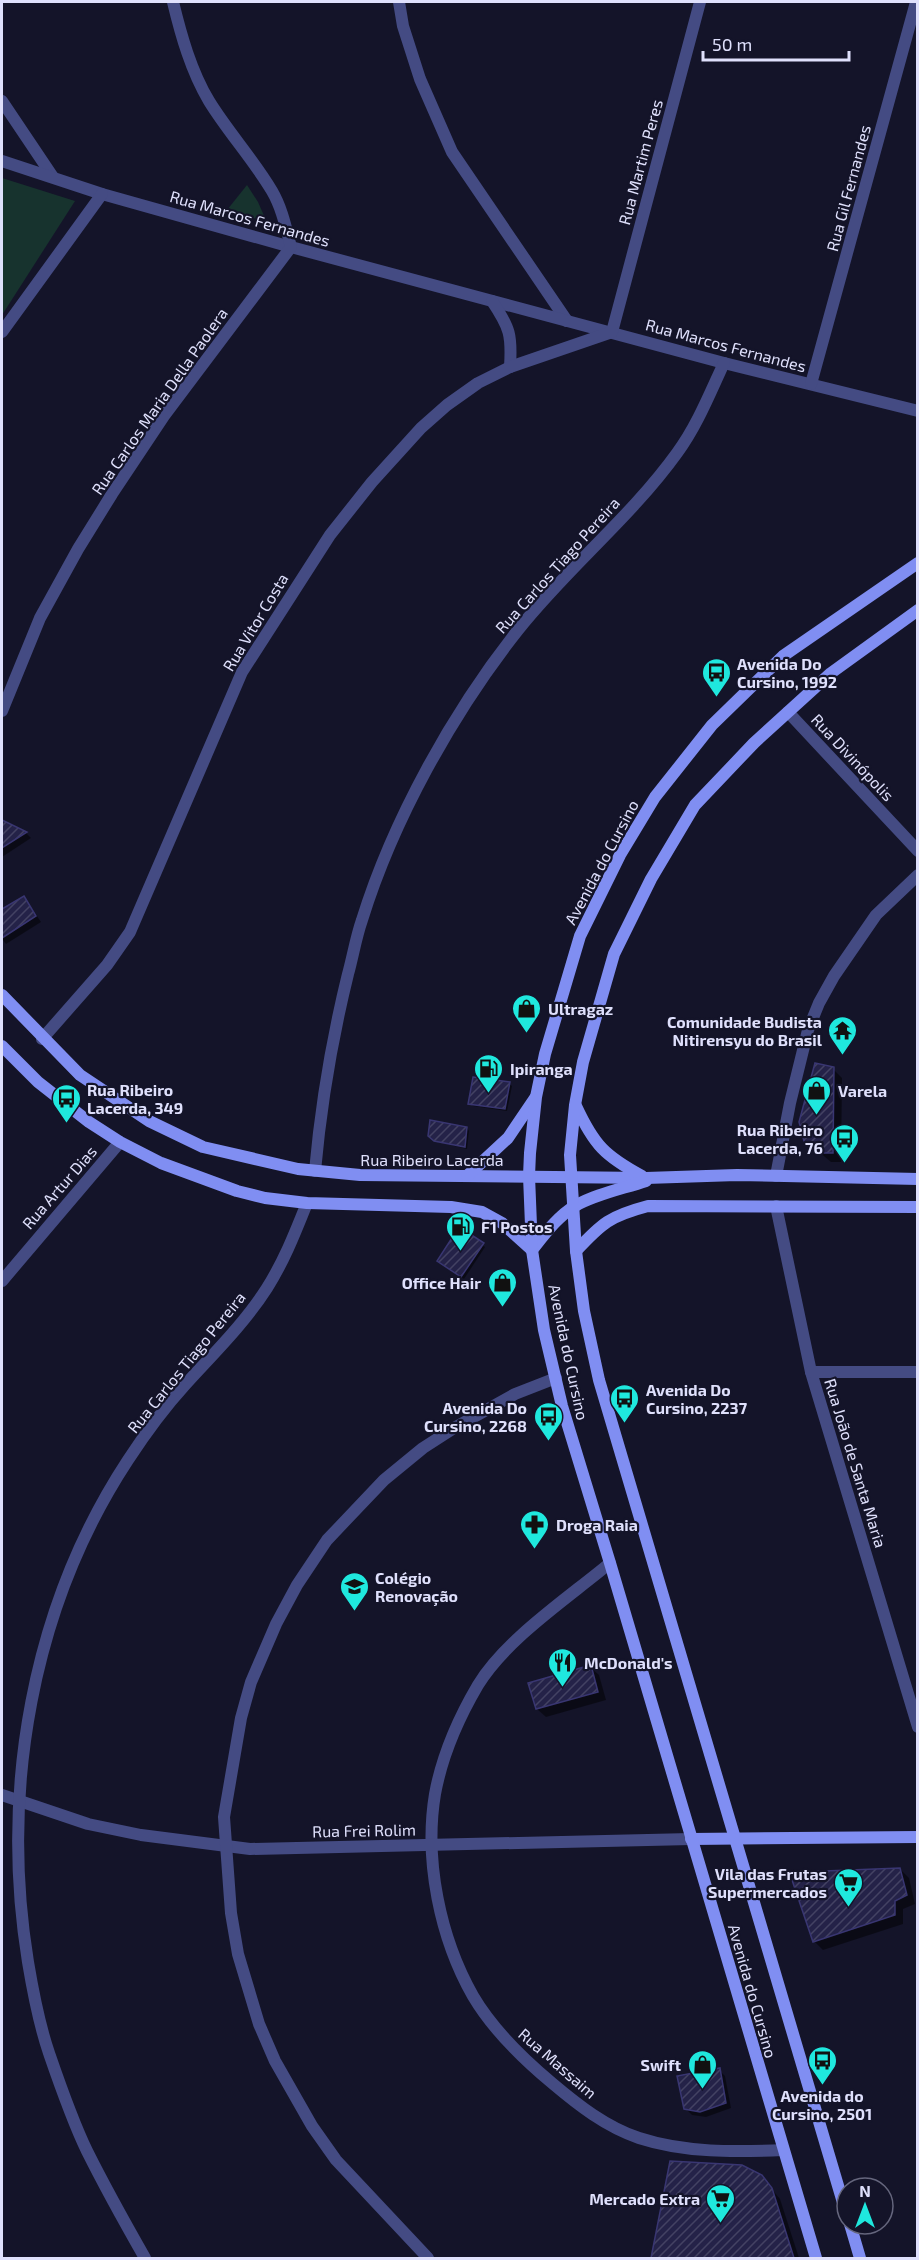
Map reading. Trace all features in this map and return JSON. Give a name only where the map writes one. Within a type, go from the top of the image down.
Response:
[{"type":"main road","name":"Avenida do Cursino","points":[[816,2259],[562,1406],[544,1330],[532,1250],[529,1176],[536,1097],[545,1054],[580,936],[620,855],[655,797],[712,725],[783,656],[918,563]]},
{"type":"main road","name":"Avenida do Cursino","points":[[835,2176],[599,1380],[584,1311],[576,1251],[570,1155],[575,1105],[584,1062],[614,954],[651,879],[694,805],[754,743],[831,673],[918,610]]},
{"type":"main road","name":"Rua Ribeiro Lacerda","points":[[2,995],[42,1039],[80,1075],[149,1121],[203,1147],[298,1169],[360,1176],[651,1178],[776,1176],[918,1179]]},
{"type":"main road","points":[[2,1046],[6,1059],[89,1122],[120,1142],[161,1163],[237,1191],[265,1198],[307,1203],[451,1207],[482,1212],[502,1223],[532,1250],[546,1232],[573,1207],[651,1178]]},
{"type":"main road","points":[[467,1176],[508,1138],[536,1097]]},
{"type":"main road","points":[[575,1105],[598,1147],[617,1163],[651,1178]]},
{"type":"main road","points":[[576,1251],[606,1221],[624,1212],[648,1206],[918,1207]]},
{"type":"main road","name":"Rua Frei Rolim","points":[[691,1839],[918,1837]]},
{"type":"main road","points":[[853,2236],[860,2259]]},
{"type":"street","points":[[173,2],[181,34],[201,86],[273,193],[283,214],[291,247]]},
{"type":"street","points":[[399,2],[403,26],[420,79],[452,152],[567,321]]},
{"type":"street","name":"Rua Martim Peres","points":[[612,332],[700,2]]},
{"type":"street","name":"Rua Gil Fernandes","points":[[811,384],[916,2]]},
{"type":"street","points":[[2,101],[53,177]]},
{"type":"street","name":"Rua Marcos Fernandes","points":[[2,161],[102,194],[291,247],[724,363],[918,411]]},
{"type":"street","points":[[2,332],[102,194]]},
{"type":"street","name":"Rua Carlos Maria Della Paolera","points":[[2,711],[40,618],[112,494],[164,416],[291,247]]},
{"type":"street","points":[[492,301],[510,331],[510,367]]},
{"type":"street","name":"Rua Vitor Costa","points":[[42,1039],[107,965],[130,932],[242,672],[330,535],[372,482],[421,428],[447,405],[478,383],[510,367],[612,332]]},
{"type":"street","name":"Rua Carlos Tiago Pereira","points":[[315,1171],[320,1111],[337,1019],[362,920],[402,817],[469,697],[519,629],[649,489],[678,452],[700,415],[724,363]]},
{"type":"street","name":"Rua Divinópolis","points":[[788,712],[918,851]]},
{"type":"street","points":[[776,1176],[805,1040],[819,1003],[834,976],[876,915],[918,875]]},
{"type":"street","name":"Rua Artur Dias","points":[[2,1281],[120,1142]]},
{"type":"street","name":"Rua Carlos Tiago Pereira","points":[[145,2259],[86,2149],[48,2051],[33,1990],[18,1884],[17,1800],[24,1737],[40,1661],[60,1597],[76,1556],[128,1460],[182,1389],[246,1317],[267,1289],[287,1254],[307,1203]]},
{"type":"street","name":"Rua João de Santa Maria","points":[[776,1206],[811,1372],[918,1727]]},
{"type":"street","points":[[811,1372],[918,1372]]},
{"type":"street","points":[[428,2259],[336,2160],[312,2126],[284,2078],[259,2024],[238,1954],[231,1913],[224,1817],[231,1768],[251,1682],[276,1624],[297,1585],[327,1540],[384,1480],[423,1448],[515,1394],[556,1378]]},
{"type":"street","name":"Rua Massaim","points":[[610,1563],[507,1649],[479,1684],[455,1729],[440,1776],[433,1815],[436,1885],[455,1957],[473,1996],[499,2033],[526,2062],[597,2118],[639,2138],[707,2150],[734,2152],[783,2150]]},
{"type":"street","name":"Rua Frei Rolim","points":[[2,1795],[88,1824],[141,1835],[250,1849],[691,1839]]},
{"type":"green space","points":[[2,178],[75,201],[2,315]]},
{"type":"green space","points":[[247,185],[258,202],[265,218],[263,221],[227,210]]},
{"type":"building","points":[[2,820],[27,832],[2,848]]},
{"type":"building","points":[[24,896],[36,916],[2,938],[2,909]]},
{"type":"building","name":"Varela","points":[[815,1063],[834,1067],[833,1153],[821,1153],[804,1141],[799,1122]]},
{"type":"building","name":"Ipiranga","points":[[473,1077],[510,1082],[505,1109],[468,1104]]},
{"type":"building","points":[[430,1120],[467,1127],[465,1147],[434,1141],[428,1136]]},
{"type":"building","name":"F1 Postos","points":[[459,1227],[484,1243],[461,1277],[437,1261]]},
{"type":"building","name":"McDonald's","points":[[591,1665],[598,1692],[536,1709],[528,1683]]},
{"type":"building","name":"Vila das Frutas Supermercados","points":[[900,1868],[907,1895],[895,1901],[895,1915],[813,1942],[791,1877],[799,1872]]},
{"type":"building","name":"Swift","points":[[720,2068],[726,2103],[700,2112],[684,2109],[677,2076]]},
{"type":"building","name":"Mercado Extra","points":[[670,2161],[742,2165],[762,2175],[772,2188],[794,2258],[651,2258]]},
{"type":"place","name":"Avenida Do Cursino, 1992","points":[[716,698]]},
{"type":"place","name":"Ultragaz","points":[[527,1034]]},
{"type":"place","name":"Comunidade Budista Nitirensyu do Brasil","points":[[843,1056]]},
{"type":"place","name":"Ipiranga","points":[[489,1094]]},
{"type":"place","name":"Varela","points":[[817,1116]]},
{"type":"place","name":"Rua Ribeiro Lacerda, 349","points":[[66,1124]]},
{"type":"place","name":"Rua Ribeiro Lacerda, 76","points":[[844,1164]]},
{"type":"place","name":"F1 Postos","points":[[460,1252]]},
{"type":"place","name":"Office Hair","points":[[502,1308]]},
{"type":"place","name":"Avenida Do Cursino, 2237","points":[[625,1424]]},
{"type":"place","name":"Avenida Do Cursino, 2268","points":[[548,1442]]},
{"type":"place","name":"Droga Raia","points":[[535,1550]]},
{"type":"place","name":"Colégio Renovação","points":[[354,1612]]},
{"type":"place","name":"McDonald's","points":[[563,1688]]},
{"type":"place","name":"Vila das Frutas Supermercados","points":[[848,1908]]},
{"type":"place","name":"Avenida do Cursino, 2501","points":[[822,2086]]},
{"type":"place","name":"Swift","points":[[702,2090]]},
{"type":"place","name":"Mercado Extra","points":[[721,2224]]}]
